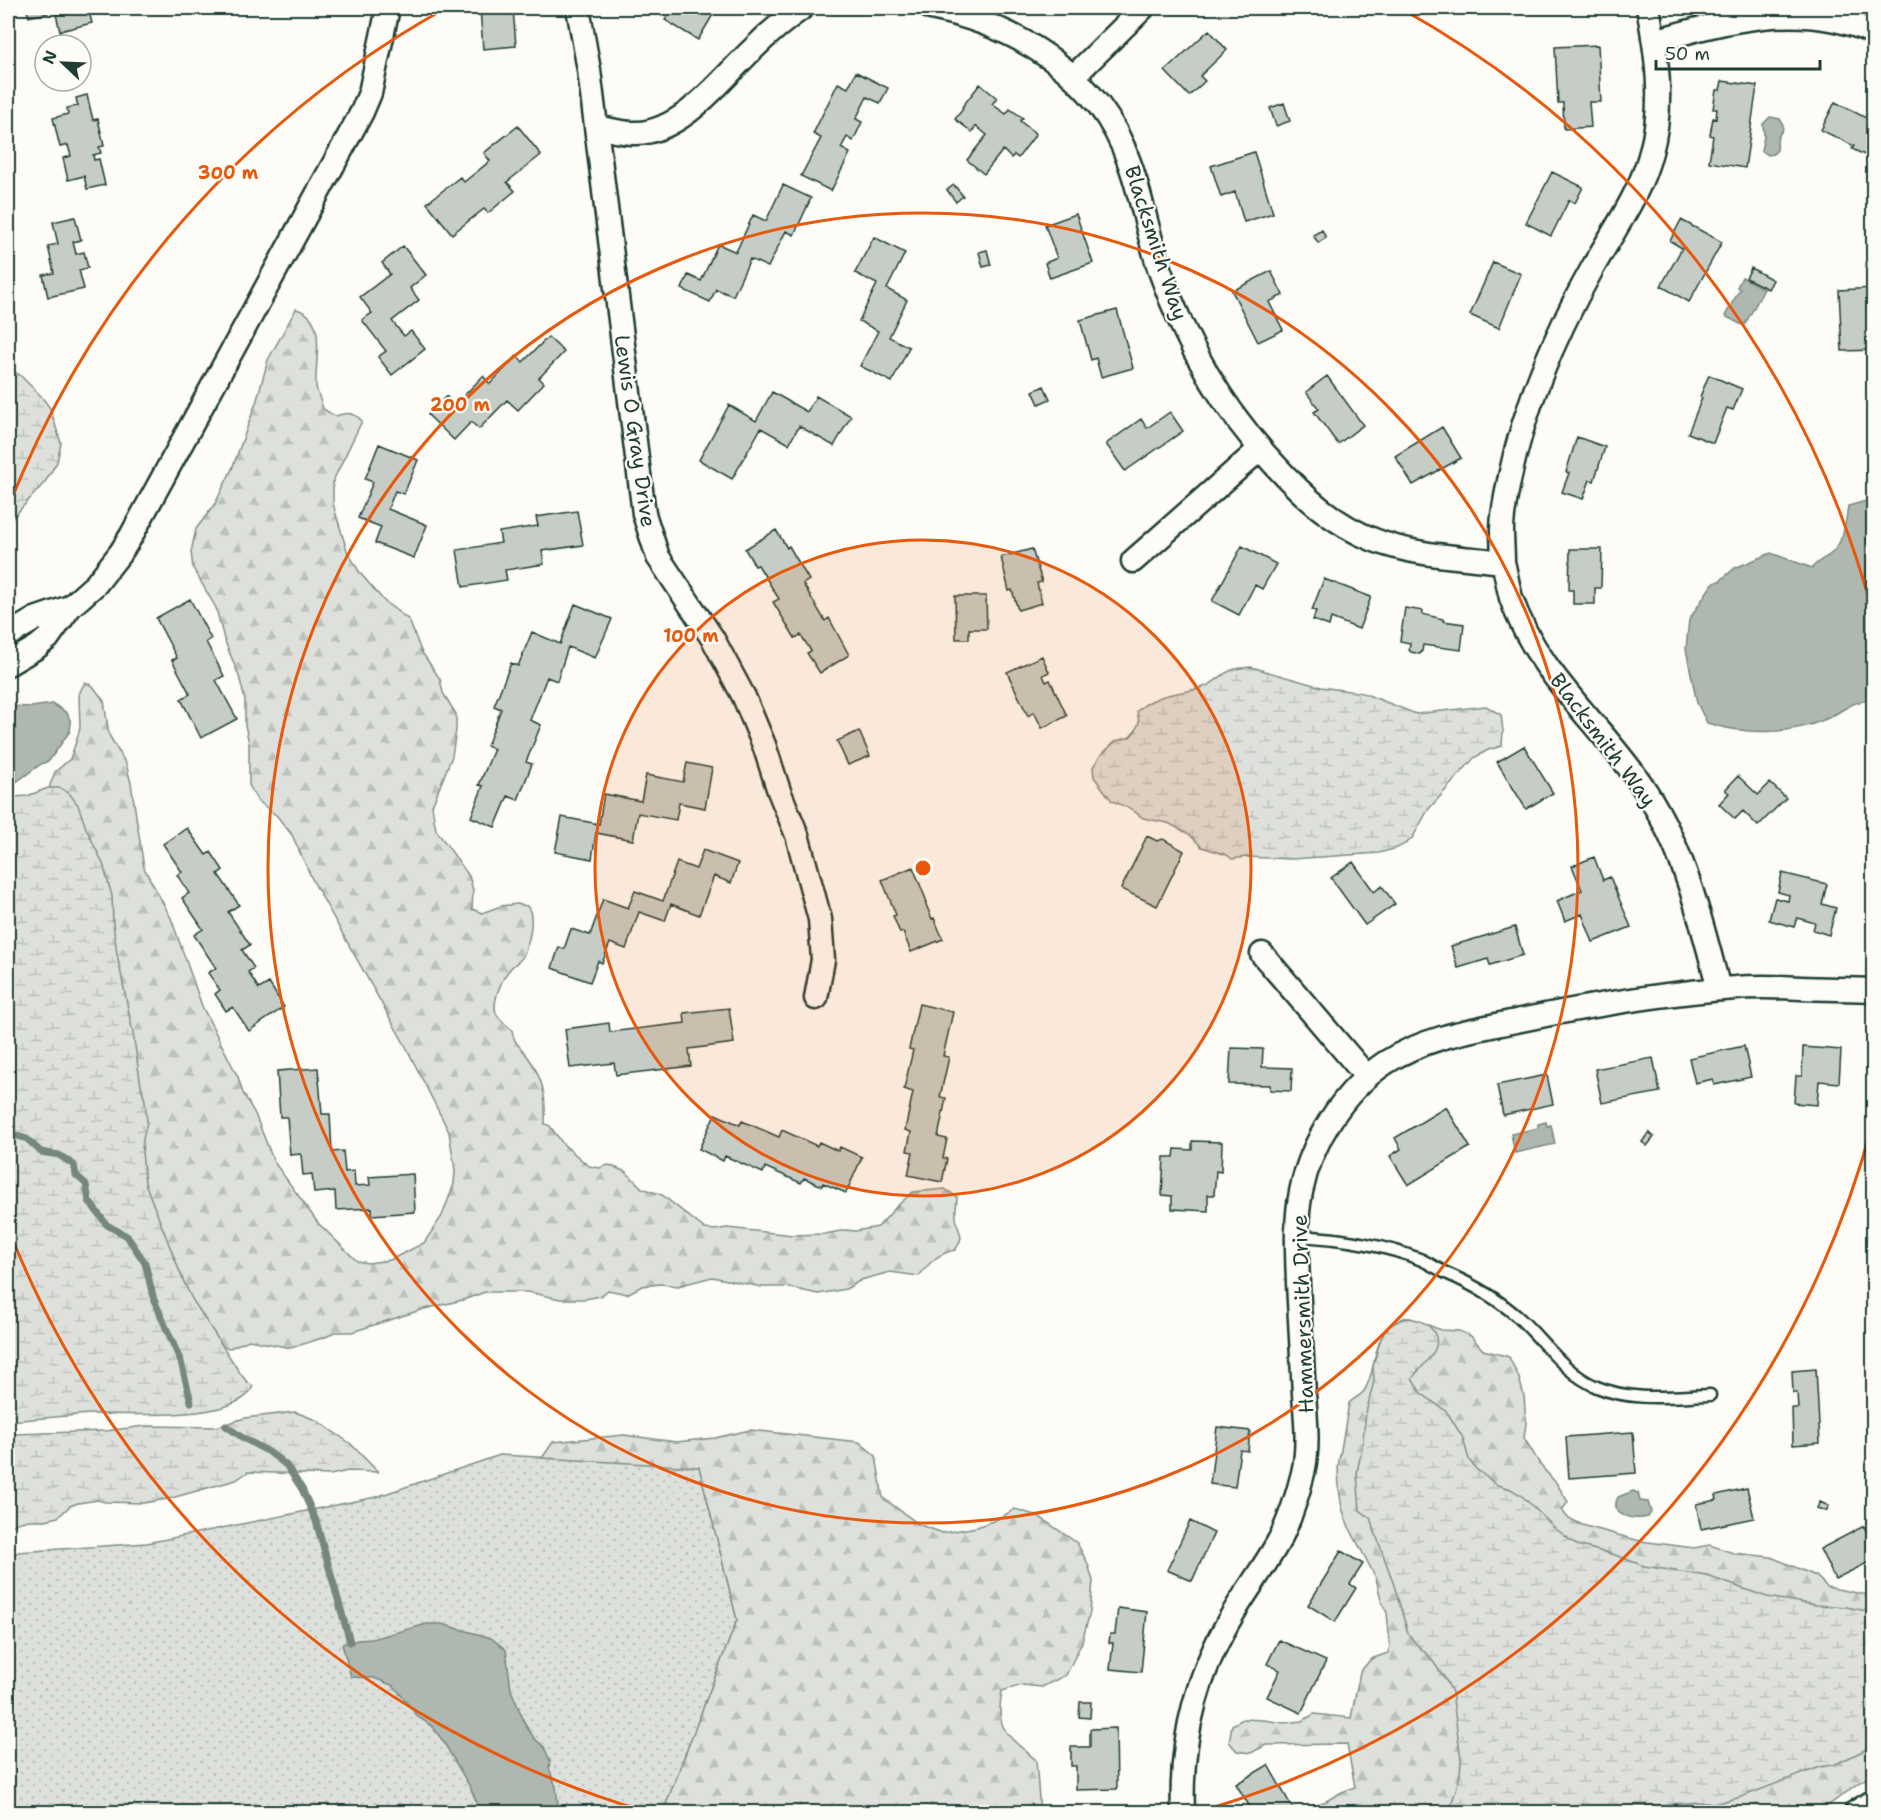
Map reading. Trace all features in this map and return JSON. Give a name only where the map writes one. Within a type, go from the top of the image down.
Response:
[{"type":"street","points":[[8,664],[48,638],[70,606],[96,584],[126,544],[362,112],[370,93],[388,8]]},
{"type":"street","name":"Lewis O Gray Drive","points":[[578,8],[596,127],[645,521],[658,557],[713,639],[744,697],[797,835],[820,919],[823,960],[816,998]]},
{"type":"street","points":[[596,127],[637,133],[662,127],[671,122],[704,100],[754,47],[802,8]]},
{"type":"street","name":"Blacksmith Way","points":[[931,8],[959,15],[1017,37],[1051,58],[1074,76],[1100,106],[1122,142],[1130,163],[1160,271],[1186,334],[1215,388],[1260,449],[1313,503],[1341,524],[1389,546],[1503,562]]},
{"type":"street","points":[[1074,76],[1143,8]]},
{"type":"street","name":"Blacksmith Way","points":[[1648,8],[1655,41],[1657,70],[1657,120],[1651,152],[1630,205],[1571,307],[1533,399],[1515,451],[1508,488],[1502,529],[1503,562],[1511,596],[1540,656],[1640,782],[1667,828],[1686,874],[1700,917],[1719,989]]},
{"type":"street","points":[[1655,41],[1698,28],[1779,13],[1802,12],[1829,16],[1874,33]]},
{"type":"street","points":[[1133,561],[1260,449]]},
{"type":"street","points":[[8,635],[35,619],[70,606]]},
{"type":"street","points":[[1262,954],[1366,1077]]},
{"type":"street","name":"Hammersmith Drive","points":[[1183,1812],[1185,1747],[1192,1707],[1200,1680],[1225,1626],[1282,1534],[1304,1470],[1306,1420],[1297,1236],[1300,1194],[1312,1155],[1345,1100],[1366,1077],[1409,1050],[1436,1040],[1486,1027],[1548,1014],[1719,989],[1774,987],[1874,990]]},
{"type":"street","points":[[1856,1812],[1874,1801]]},
{"type":"lane","points":[[1297,1236],[1332,1238],[1390,1250],[1422,1260],[1473,1285],[1498,1300],[1519,1318],[1565,1367],[1598,1388],[1650,1397],[1710,1395]]},
{"type":"green space","points":[[296,309],[313,321],[316,331],[318,342],[316,386],[323,409],[335,416],[353,414],[362,421],[333,481],[333,504],[347,551],[360,573],[385,602],[409,620],[421,651],[440,679],[443,693],[456,714],[452,756],[432,806],[436,830],[469,876],[473,890],[472,909],[482,913],[501,906],[517,904],[527,906],[530,910],[531,930],[525,951],[522,958],[504,978],[498,990],[495,1008],[497,1015],[512,1030],[516,1042],[538,1073],[544,1097],[545,1124],[550,1126],[563,1144],[589,1166],[599,1168],[609,1165],[626,1172],[642,1188],[662,1195],[705,1229],[727,1228],[793,1235],[855,1231],[878,1227],[913,1192],[945,1189],[957,1197],[956,1215],[961,1237],[955,1250],[934,1259],[919,1276],[890,1272],[861,1280],[846,1289],[818,1294],[786,1287],[762,1287],[712,1277],[678,1286],[661,1284],[642,1286],[627,1294],[608,1290],[601,1296],[585,1299],[560,1299],[528,1292],[485,1292],[352,1332],[334,1332],[291,1348],[249,1340],[230,1348],[218,1346],[173,1299],[53,830],[50,785],[55,772],[70,759],[77,739],[80,728],[79,694],[85,682],[93,686],[104,701],[109,735],[126,764],[131,783],[144,868],[171,918],[202,1006],[238,1077],[274,1162],[318,1223],[357,1261],[368,1263],[390,1260],[424,1243],[442,1216],[454,1184],[455,1171],[449,1132],[405,1045],[313,881],[292,835],[277,816],[257,800],[249,785],[249,743],[245,725],[245,700],[239,676],[224,639],[216,608],[193,568],[191,552],[196,529],[215,504],[232,469],[256,403],[268,360]]},
{"type":"green space","points":[[8,370],[20,375],[50,408],[61,443],[57,462],[45,482],[8,523],[9,454]]},
{"type":"green space","points":[[1251,667],[1321,687],[1363,693],[1416,714],[1486,706],[1501,715],[1502,746],[1488,750],[1474,758],[1428,810],[1413,837],[1407,843],[1379,853],[1291,859],[1246,857],[1232,859],[1227,855],[1202,847],[1189,834],[1168,823],[1143,818],[1131,809],[1112,801],[1094,777],[1093,767],[1100,756],[1116,741],[1130,737],[1136,730],[1139,722],[1137,711],[1152,700],[1204,687],[1230,671]]},
{"type":"green space","points":[[48,788],[60,788],[69,793],[78,805],[103,864],[112,896],[117,954],[145,1101],[147,1122],[142,1152],[145,1183],[192,1299],[240,1373],[253,1386],[244,1398],[227,1406],[180,1414],[91,1414],[8,1421],[8,804],[14,797],[27,796]]},
{"type":"green space","points":[[1404,1318],[1410,1318],[1441,1330],[1459,1331],[1471,1336],[1483,1350],[1509,1357],[1524,1396],[1526,1423],[1524,1438],[1541,1466],[1557,1484],[1568,1502],[1562,1510],[1567,1517],[1582,1525],[1640,1541],[1694,1548],[1710,1545],[1733,1553],[1771,1557],[1816,1576],[1827,1587],[1873,1596],[1873,1773],[1819,1812],[1631,1812],[1621,1808],[1575,1807],[1562,1812],[1307,1812],[1355,1787],[1347,1744],[1266,1745],[1251,1753],[1237,1751],[1229,1742],[1232,1725],[1243,1719],[1284,1723],[1302,1721],[1314,1714],[1351,1718],[1360,1672],[1371,1659],[1388,1653],[1390,1645],[1387,1613],[1381,1600],[1376,1578],[1348,1525],[1342,1508],[1338,1467],[1349,1403],[1364,1391],[1368,1384],[1385,1331]]},
{"type":"green space","points":[[1404,1318],[1424,1323],[1435,1335],[1437,1342],[1432,1355],[1412,1379],[1421,1393],[1447,1412],[1463,1438],[1469,1460],[1476,1469],[1497,1485],[1511,1489],[1523,1497],[1556,1529],[1577,1545],[1615,1555],[1644,1566],[1707,1576],[1767,1597],[1846,1607],[1867,1611],[1873,1616],[1873,1746],[1834,1765],[1820,1767],[1741,1797],[1713,1804],[1699,1802],[1607,1809],[1575,1807],[1562,1812],[1449,1812],[1460,1776],[1461,1759],[1452,1692],[1429,1656],[1408,1633],[1370,1518],[1360,1510],[1357,1473],[1366,1413],[1374,1381],[1373,1366],[1385,1331],[1389,1326]]},
{"type":"green space","points":[[295,1412],[316,1420],[351,1444],[378,1472],[348,1471],[330,1475],[248,1472],[236,1480],[168,1499],[143,1503],[98,1500],[78,1503],[70,1506],[58,1517],[29,1520],[17,1523],[8,1529],[7,1468],[15,1434],[105,1431],[145,1426],[216,1427],[245,1418]]},
{"type":"green space","points":[[750,1430],[859,1442],[876,1456],[883,1498],[920,1525],[943,1533],[977,1527],[1015,1509],[1038,1516],[1077,1543],[1088,1564],[1093,1581],[1090,1612],[1082,1642],[1066,1675],[1042,1687],[1022,1685],[1002,1691],[1000,1704],[1000,1715],[1006,1732],[1036,1760],[1040,1812],[663,1812],[737,1620],[699,1467],[542,1458],[553,1442],[624,1435],[676,1442],[715,1438]]},
{"type":"green space","points":[[500,1455],[699,1466],[737,1620],[663,1812],[8,1812],[8,1560],[18,1552],[147,1543],[376,1497]]},
{"type":"shaded area","points":[[1770,117],[1780,119],[1783,126],[1777,141],[1777,150],[1768,155],[1761,150],[1764,137],[1763,124]]},
{"type":"shaded area","points":[[1742,277],[1764,289],[1744,326],[1725,316],[1740,289],[1737,287]]},
{"type":"shaded area","points":[[1873,499],[1873,698],[1797,728],[1767,732],[1737,730],[1707,723],[1697,703],[1686,649],[1689,620],[1712,584],[1721,580],[1735,568],[1771,553],[1812,568],[1833,552],[1837,546],[1845,527],[1848,506]]},
{"type":"shaded area","points":[[53,704],[67,713],[71,722],[70,731],[49,761],[41,764],[8,788],[8,706],[31,707]]},
{"type":"shaded area","points":[[1546,1122],[1547,1126],[1551,1125],[1555,1144],[1515,1153],[1511,1134],[1538,1128],[1538,1124]]},
{"type":"shaded area","points":[[1633,1491],[1638,1493],[1640,1501],[1648,1502],[1651,1512],[1648,1517],[1624,1516],[1616,1509],[1618,1497]]},
{"type":"shaded area","points":[[427,1624],[442,1624],[491,1638],[506,1650],[511,1690],[526,1726],[544,1747],[550,1761],[549,1768],[556,1787],[559,1812],[481,1812],[470,1787],[443,1741],[432,1726],[418,1717],[394,1686],[374,1678],[351,1677],[342,1644],[372,1639]]},
{"type":"building","points":[[26,8],[46,8],[48,13],[29,17]]},
{"type":"building","points":[[59,8],[88,8],[92,23],[60,31],[56,14],[60,13]]},
{"type":"building","points":[[480,8],[513,8],[516,46],[483,49]]},
{"type":"building","points":[[672,8],[717,8],[698,40],[665,20]]},
{"type":"building","points":[[1209,30],[1227,50],[1200,76],[1205,81],[1189,96],[1165,71]]},
{"type":"building","points":[[1598,45],[1601,102],[1589,102],[1591,127],[1564,129],[1563,103],[1558,103],[1555,47]]},
{"type":"building","points":[[856,72],[888,88],[880,103],[867,97],[856,119],[862,122],[853,141],[847,137],[841,148],[850,153],[831,191],[801,176],[821,138],[813,134],[838,83],[848,88]]},
{"type":"building","points":[[1722,81],[1757,86],[1745,168],[1709,162],[1713,136],[1710,135],[1717,109],[1713,109],[1716,90],[1720,90]]},
{"type":"building","points":[[980,84],[997,98],[992,104],[1006,114],[1010,109],[1023,118],[1020,121],[1036,134],[1018,158],[1014,155],[1011,158],[1003,150],[984,174],[967,160],[987,135],[976,126],[972,132],[955,119]]},
{"type":"building","points":[[87,95],[93,120],[98,119],[104,146],[99,147],[101,153],[93,155],[94,160],[99,159],[105,185],[87,189],[84,176],[68,180],[63,158],[71,156],[68,145],[60,147],[53,118],[68,114],[67,108],[78,106],[76,98]]},
{"type":"building","points":[[1835,102],[1868,119],[1869,115],[1874,118],[1873,159],[1852,149],[1854,146],[1821,130]]},
{"type":"building","points":[[1284,103],[1290,121],[1276,126],[1270,108]]},
{"type":"building","points":[[518,126],[541,155],[507,182],[515,191],[488,213],[484,209],[452,234],[427,203],[460,177],[464,182],[490,161],[484,153]]},
{"type":"building","points":[[1254,152],[1273,213],[1244,222],[1235,192],[1221,197],[1211,166]]},
{"type":"building","points":[[1552,172],[1583,187],[1575,203],[1569,200],[1551,236],[1526,223]]},
{"type":"building","points":[[783,185],[811,198],[794,235],[786,231],[768,267],[750,259],[733,296],[716,289],[710,302],[682,289],[688,275],[701,281],[718,244],[736,252],[753,215],[766,221]]},
{"type":"building","points":[[954,185],[963,196],[956,202],[947,190]]},
{"type":"building","points":[[1076,214],[1093,263],[1050,278],[1045,263],[1057,258],[1045,225]]},
{"type":"building","points":[[75,217],[81,240],[73,242],[76,254],[84,252],[88,268],[79,270],[84,289],[48,297],[43,275],[54,273],[48,246],[58,244],[53,222]]},
{"type":"building","points":[[1681,220],[1722,242],[1689,302],[1661,286],[1682,248],[1670,241]]},
{"type":"building","points":[[1322,230],[1326,238],[1318,243],[1313,235]]},
{"type":"building","points":[[874,237],[905,253],[887,289],[907,300],[889,337],[909,347],[892,382],[860,366],[878,331],[859,321],[877,284],[855,273]]},
{"type":"building","points":[[403,246],[426,275],[410,288],[419,300],[392,321],[404,336],[411,331],[425,349],[392,375],[378,357],[386,351],[362,320],[372,313],[360,297],[390,274],[382,263]]},
{"type":"building","points":[[987,250],[991,265],[983,267],[979,252]]},
{"type":"building","points":[[1493,262],[1521,274],[1499,328],[1470,315]]},
{"type":"building","points":[[1751,268],[1773,280],[1768,289],[1746,278]]},
{"type":"building","points":[[1271,271],[1283,295],[1269,302],[1283,330],[1258,342],[1232,291]]},
{"type":"building","points":[[1874,288],[1874,350],[1842,351],[1839,290]]},
{"type":"building","points":[[1117,310],[1133,368],[1101,377],[1096,358],[1091,360],[1080,320]]},
{"type":"building","points":[[548,337],[564,352],[539,378],[544,383],[518,410],[507,400],[479,429],[471,422],[454,440],[428,415],[446,396],[455,405],[483,376],[490,384],[517,356],[523,362]]},
{"type":"building","points":[[1709,375],[1742,389],[1733,410],[1727,408],[1713,443],[1688,433]]},
{"type":"building","points":[[1327,376],[1363,425],[1338,444],[1314,412],[1319,409],[1306,392]]},
{"type":"building","points":[[1044,386],[1050,399],[1039,404],[1033,391]]},
{"type":"building","points":[[772,392],[807,412],[816,396],[851,416],[834,446],[799,426],[789,444],[761,428],[732,479],[699,460],[729,405],[756,421]]},
{"type":"building","points":[[1170,412],[1183,431],[1125,471],[1106,444],[1141,419],[1147,428]]},
{"type":"building","points":[[1442,427],[1461,458],[1413,485],[1395,456]]},
{"type":"building","points":[[1577,437],[1605,447],[1594,481],[1590,480],[1583,499],[1562,492]]},
{"type":"building","points":[[379,444],[418,460],[404,494],[395,491],[388,509],[427,525],[414,558],[375,543],[381,527],[358,518],[373,482],[365,479]]},
{"type":"building","points":[[577,511],[583,545],[542,551],[544,564],[505,570],[507,580],[463,587],[457,550],[501,543],[499,532],[538,526],[536,517]]},
{"type":"building","points":[[776,530],[787,548],[789,546],[809,580],[803,584],[825,621],[829,618],[849,655],[820,673],[807,653],[811,651],[801,635],[795,638],[773,602],[779,599],[745,549]]},
{"type":"building","points":[[1242,546],[1276,564],[1262,589],[1255,585],[1239,615],[1212,601]]},
{"type":"building","points":[[1032,549],[1042,582],[1037,583],[1042,603],[1018,610],[1012,590],[1009,591],[1001,557]]},
{"type":"building","points":[[1570,549],[1602,549],[1601,588],[1595,588],[1595,604],[1573,604],[1573,590],[1569,590]]},
{"type":"building","points":[[1324,579],[1371,597],[1359,629],[1331,618],[1329,626],[1313,620],[1316,611],[1312,610]]},
{"type":"building","points":[[955,596],[986,596],[987,629],[969,629],[969,639],[956,639]]},
{"type":"building","points":[[190,599],[211,639],[206,642],[224,676],[216,680],[237,719],[201,738],[181,699],[190,694],[172,660],[177,658],[156,618]]},
{"type":"building","points":[[575,604],[612,619],[595,658],[568,647],[557,681],[547,677],[530,720],[541,725],[526,762],[532,764],[518,800],[508,796],[495,827],[471,817],[483,786],[479,785],[494,749],[487,746],[501,709],[494,706],[511,663],[518,666],[532,632],[560,644]]},
{"type":"building","points":[[1405,608],[1423,611],[1422,614],[1443,619],[1443,621],[1464,624],[1461,650],[1423,645],[1420,654],[1411,652],[1410,643],[1400,641]]},
{"type":"building","points":[[1042,656],[1049,672],[1043,675],[1046,682],[1050,680],[1067,716],[1042,728],[1034,712],[1028,716],[1007,672]]},
{"type":"building","points":[[859,731],[870,756],[848,765],[837,741]]},
{"type":"building","points":[[1524,746],[1553,793],[1526,809],[1497,762]]},
{"type":"building","points":[[687,763],[712,768],[705,808],[679,803],[676,820],[638,813],[633,840],[596,833],[592,859],[555,852],[562,817],[599,824],[604,794],[641,801],[646,775],[683,782]]},
{"type":"building","points":[[1738,776],[1758,795],[1770,783],[1786,798],[1758,826],[1743,811],[1735,819],[1719,804],[1729,793],[1725,790]]},
{"type":"building","points":[[187,828],[206,855],[211,852],[223,870],[218,874],[239,905],[228,912],[250,945],[242,950],[254,968],[248,972],[259,989],[269,983],[284,1007],[249,1031],[233,1007],[226,1011],[215,994],[220,990],[208,973],[216,968],[194,935],[203,929],[182,898],[189,893],[177,875],[182,872],[163,844]]},
{"type":"building","points":[[1147,836],[1157,841],[1163,839],[1184,851],[1157,906],[1121,889]]},
{"type":"building","points":[[703,850],[738,863],[731,883],[714,876],[699,915],[671,904],[665,921],[639,912],[626,949],[610,943],[602,963],[598,961],[590,982],[552,968],[559,947],[564,949],[571,929],[590,935],[603,899],[628,908],[635,891],[663,901],[677,862],[696,869]]},
{"type":"building","points":[[1594,857],[1603,880],[1610,877],[1631,927],[1593,942],[1582,914],[1565,921],[1557,901],[1582,890],[1572,866]]},
{"type":"building","points":[[1353,862],[1374,892],[1382,886],[1395,904],[1365,925],[1331,878]]},
{"type":"building","points":[[913,867],[932,919],[934,918],[943,939],[911,952],[893,916],[896,915],[882,880]]},
{"type":"building","points":[[1782,873],[1827,884],[1822,904],[1836,908],[1829,935],[1813,930],[1815,923],[1797,918],[1794,927],[1769,920],[1775,898],[1788,901],[1789,895],[1778,892]]},
{"type":"building","points":[[1515,927],[1523,955],[1490,965],[1488,959],[1458,968],[1451,946]]},
{"type":"building","points":[[919,1004],[953,1012],[943,1056],[949,1057],[940,1097],[946,1098],[938,1137],[947,1139],[943,1158],[947,1159],[942,1182],[908,1175],[913,1152],[907,1151],[911,1132],[905,1130],[913,1092],[904,1089],[913,1050],[909,1049]]},
{"type":"building","points":[[729,1008],[734,1043],[689,1049],[691,1066],[616,1075],[614,1063],[570,1068],[565,1029],[609,1023],[610,1032],[685,1023],[684,1013]]},
{"type":"building","points":[[1744,1046],[1751,1077],[1714,1085],[1713,1079],[1695,1083],[1689,1058]]},
{"type":"building","points":[[1803,1047],[1841,1050],[1839,1083],[1819,1081],[1817,1105],[1794,1103],[1796,1076],[1802,1076]]},
{"type":"building","points":[[1231,1048],[1263,1049],[1262,1067],[1292,1068],[1291,1091],[1270,1090],[1270,1085],[1229,1084]]},
{"type":"building","points":[[1653,1058],[1660,1092],[1602,1103],[1595,1069]]},
{"type":"building","points":[[318,1068],[322,1114],[330,1114],[332,1152],[343,1151],[345,1172],[354,1171],[355,1186],[370,1185],[369,1177],[413,1174],[415,1212],[372,1215],[372,1208],[336,1210],[335,1191],[314,1193],[312,1174],[303,1175],[301,1154],[290,1155],[287,1117],[280,1117],[277,1071]]},
{"type":"building","points":[[1547,1075],[1553,1104],[1503,1115],[1497,1085]]},
{"type":"building","points":[[1446,1107],[1470,1147],[1408,1185],[1390,1156],[1401,1149],[1395,1138]]},
{"type":"building","points":[[715,1114],[740,1125],[742,1121],[779,1137],[782,1130],[817,1146],[819,1142],[838,1151],[840,1147],[862,1157],[846,1193],[804,1178],[801,1183],[765,1167],[763,1173],[725,1156],[723,1161],[699,1149]]},
{"type":"building","points":[[1649,1132],[1654,1137],[1647,1146],[1642,1142]]},
{"type":"building","points":[[1192,1141],[1222,1142],[1221,1172],[1216,1171],[1214,1195],[1208,1195],[1208,1211],[1172,1209],[1172,1196],[1162,1195],[1164,1157],[1174,1157],[1175,1149],[1192,1150]]},
{"type":"building","points":[[1816,1369],[1820,1443],[1793,1445],[1792,1408],[1798,1408],[1797,1393],[1793,1393],[1792,1371]]},
{"type":"building","points":[[1217,1427],[1250,1431],[1248,1451],[1240,1450],[1235,1487],[1210,1484]]},
{"type":"building","points":[[1633,1432],[1636,1473],[1569,1478],[1566,1437]]},
{"type":"building","points":[[1747,1488],[1754,1518],[1701,1529],[1696,1504],[1717,1500],[1716,1495]]},
{"type":"building","points":[[1820,1502],[1829,1506],[1826,1511],[1817,1508]]},
{"type":"building","points":[[1190,1521],[1214,1533],[1192,1581],[1167,1570]]},
{"type":"building","points":[[1864,1526],[1867,1533],[1874,1535],[1874,1565],[1867,1563],[1835,1579],[1820,1549]]},
{"type":"building","points":[[1341,1551],[1363,1564],[1350,1584],[1356,1588],[1335,1622],[1308,1605]]},
{"type":"building","points":[[1118,1608],[1147,1612],[1141,1672],[1110,1669],[1113,1643],[1109,1643],[1110,1634],[1115,1634]]},
{"type":"building","points":[[1279,1640],[1326,1661],[1301,1713],[1267,1697],[1280,1670],[1267,1664]]},
{"type":"building","points":[[1080,1702],[1091,1702],[1090,1718],[1079,1717]]},
{"type":"building","points":[[1116,1728],[1117,1789],[1076,1790],[1076,1766],[1071,1766],[1071,1747],[1090,1747],[1090,1729]]},
{"type":"building","points":[[1268,1765],[1293,1809],[1288,1812],[1253,1812],[1236,1784]]},
{"type":"waterway","points":[[8,1133],[27,1139],[41,1152],[59,1155],[74,1165],[76,1175],[86,1184],[89,1201],[107,1225],[127,1236],[145,1263],[154,1300],[181,1362],[191,1402]]},
{"type":"waterway","points":[[226,1426],[286,1465],[302,1489],[316,1521],[350,1642]]}]
